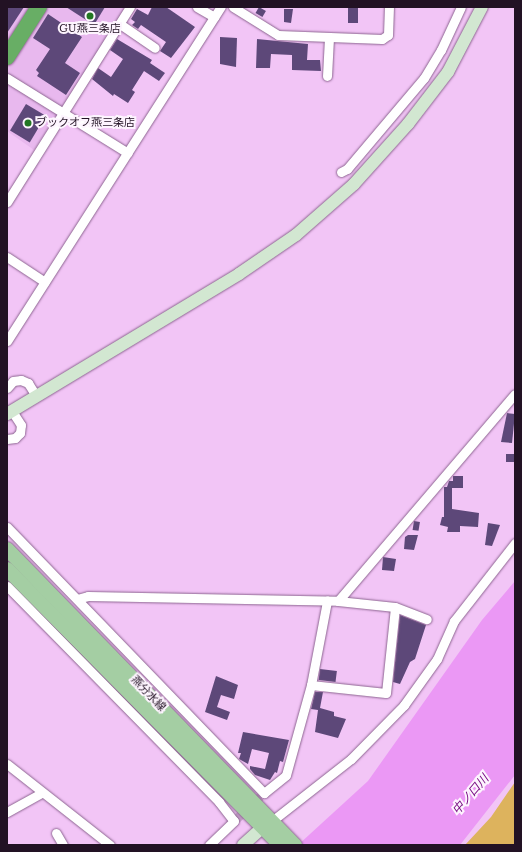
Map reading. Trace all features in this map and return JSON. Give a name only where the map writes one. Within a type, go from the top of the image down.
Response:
[{"type":"highway","points":[[7,57],[39,7]]},
{"type":"main road","name":"燕分水線","points":[[7,549],[267,825]]},
{"type":"main road","name":"燕分水線","points":[[7,569],[267,825],[289,843]]},
{"type":"street","points":[[7,202],[130,7]]},
{"type":"street","points":[[197,7],[214,17]]},
{"type":"street","points":[[7,341],[221,7]]},
{"type":"street","points":[[233,7],[278,35],[382,39],[388,35],[389,7]]},
{"type":"street","points":[[341,172],[347,168],[424,78],[441,50],[461,7]]},
{"type":"street","points":[[7,439],[15,438],[20,433],[21,426],[10,412],[239,274],[296,235],[354,184],[408,124],[448,72],[482,7]]},
{"type":"street","points":[[120,24],[155,48]]},
{"type":"street","points":[[327,76],[329,37]]},
{"type":"street","points":[[7,78],[128,153]]},
{"type":"street","points":[[7,257],[44,282]]},
{"type":"street","points":[[7,388],[13,381],[21,380],[28,383],[36,396]]},
{"type":"street","points":[[338,601],[515,394]]},
{"type":"street","points":[[7,528],[264,793],[286,775],[310,685],[327,601]]},
{"type":"street","points":[[243,845],[351,759],[404,705],[437,659],[454,621],[515,543]]},
{"type":"street","points":[[7,586],[219,802],[234,821],[209,845]]},
{"type":"street","points":[[77,600],[88,596],[338,601],[395,606],[428,619]]},
{"type":"street","points":[[310,685],[386,693],[395,606]]},
{"type":"street","points":[[7,764],[100,842],[110,845]]},
{"type":"street","points":[[7,812],[41,793]]},
{"type":"street","points":[[56,833],[63,845]]},
{"type":"shaded area","points":[[7,7],[127,7],[34,150],[7,131]]},
{"type":"shaded area","points":[[515,782],[515,845],[465,845],[491,817]]},
{"type":"water","name":"中ノ口川","points":[[515,581],[515,775],[460,845],[298,845],[368,781],[482,620]]},
{"type":"building","points":[[7,7],[24,7],[7,33]]},
{"type":"building","name":"GU燕三条店","points":[[66,7],[105,7],[94,25]]},
{"type":"building","points":[[152,7],[166,7],[195,27],[171,58],[160,51],[166,42],[141,25],[138,29],[132,25],[135,22],[131,19],[137,9],[148,15]]},
{"type":"building","points":[[259,7],[266,11],[262,17],[256,13]]},
{"type":"building","points":[[348,7],[358,7],[358,23],[348,23]]},
{"type":"building","points":[[284,9],[293,9],[291,23],[284,22]]},
{"type":"building","points":[[48,14],[82,37],[65,63],[80,73],[66,95],[37,76],[39,73],[36,70],[50,49],[33,38]]},
{"type":"building","points":[[220,37],[237,38],[236,67],[220,64]]},
{"type":"building","points":[[117,39],[152,60],[150,63],[165,73],[159,81],[144,71],[132,90],[135,92],[128,103],[114,94],[113,96],[92,79],[98,68],[111,77],[123,59],[110,50]]},
{"type":"building","points":[[257,39],[308,44],[307,60],[320,60],[321,71],[292,70],[292,55],[271,54],[270,68],[256,68]]},
{"type":"building","name":"ブックオフ燕三条店","points":[[26,104],[46,116],[30,142],[10,131]]},
{"type":"building","points":[[507,413],[515,414],[512,443],[501,442]]},
{"type":"building","points":[[506,454],[515,454],[515,462],[506,462]]},
{"type":"building","points":[[453,476],[463,476],[463,488],[452,488],[452,509],[479,513],[478,527],[460,526],[460,532],[447,532],[448,527],[440,525],[442,517],[444,517],[444,487],[447,487],[449,481],[453,481]]},
{"type":"building","points":[[414,521],[420,522],[419,531],[413,530]]},
{"type":"building","points":[[488,523],[500,525],[492,546],[485,545]]},
{"type":"building","points":[[408,535],[418,535],[414,550],[404,549],[405,537]]},
{"type":"building","points":[[383,557],[396,559],[394,571],[382,570]]},
{"type":"building","points":[[400,615],[426,625],[415,659],[410,662],[400,684],[393,682]]},
{"type":"building","points":[[320,669],[337,671],[336,682],[319,680]]},
{"type":"building","points":[[216,676],[238,685],[234,699],[221,695],[217,707],[230,712],[227,720],[205,712]]},
{"type":"building","points":[[315,692],[323,692],[320,708],[334,712],[334,716],[346,719],[338,738],[315,732],[318,710],[311,709]]},
{"type":"building","points":[[243,732],[289,740],[283,762],[280,761],[277,773],[275,772],[270,780],[255,775],[250,769],[250,766],[265,769],[269,753],[252,749],[248,764],[239,759],[241,753],[238,753]]},
{"type":"tunnel","points":[[234,821],[264,793]]},
{"type":"place","name":"GU燕三条店","points":[[90,16]]},
{"type":"place","name":"ブックオフ燕三条店","points":[[28,123]]}]
